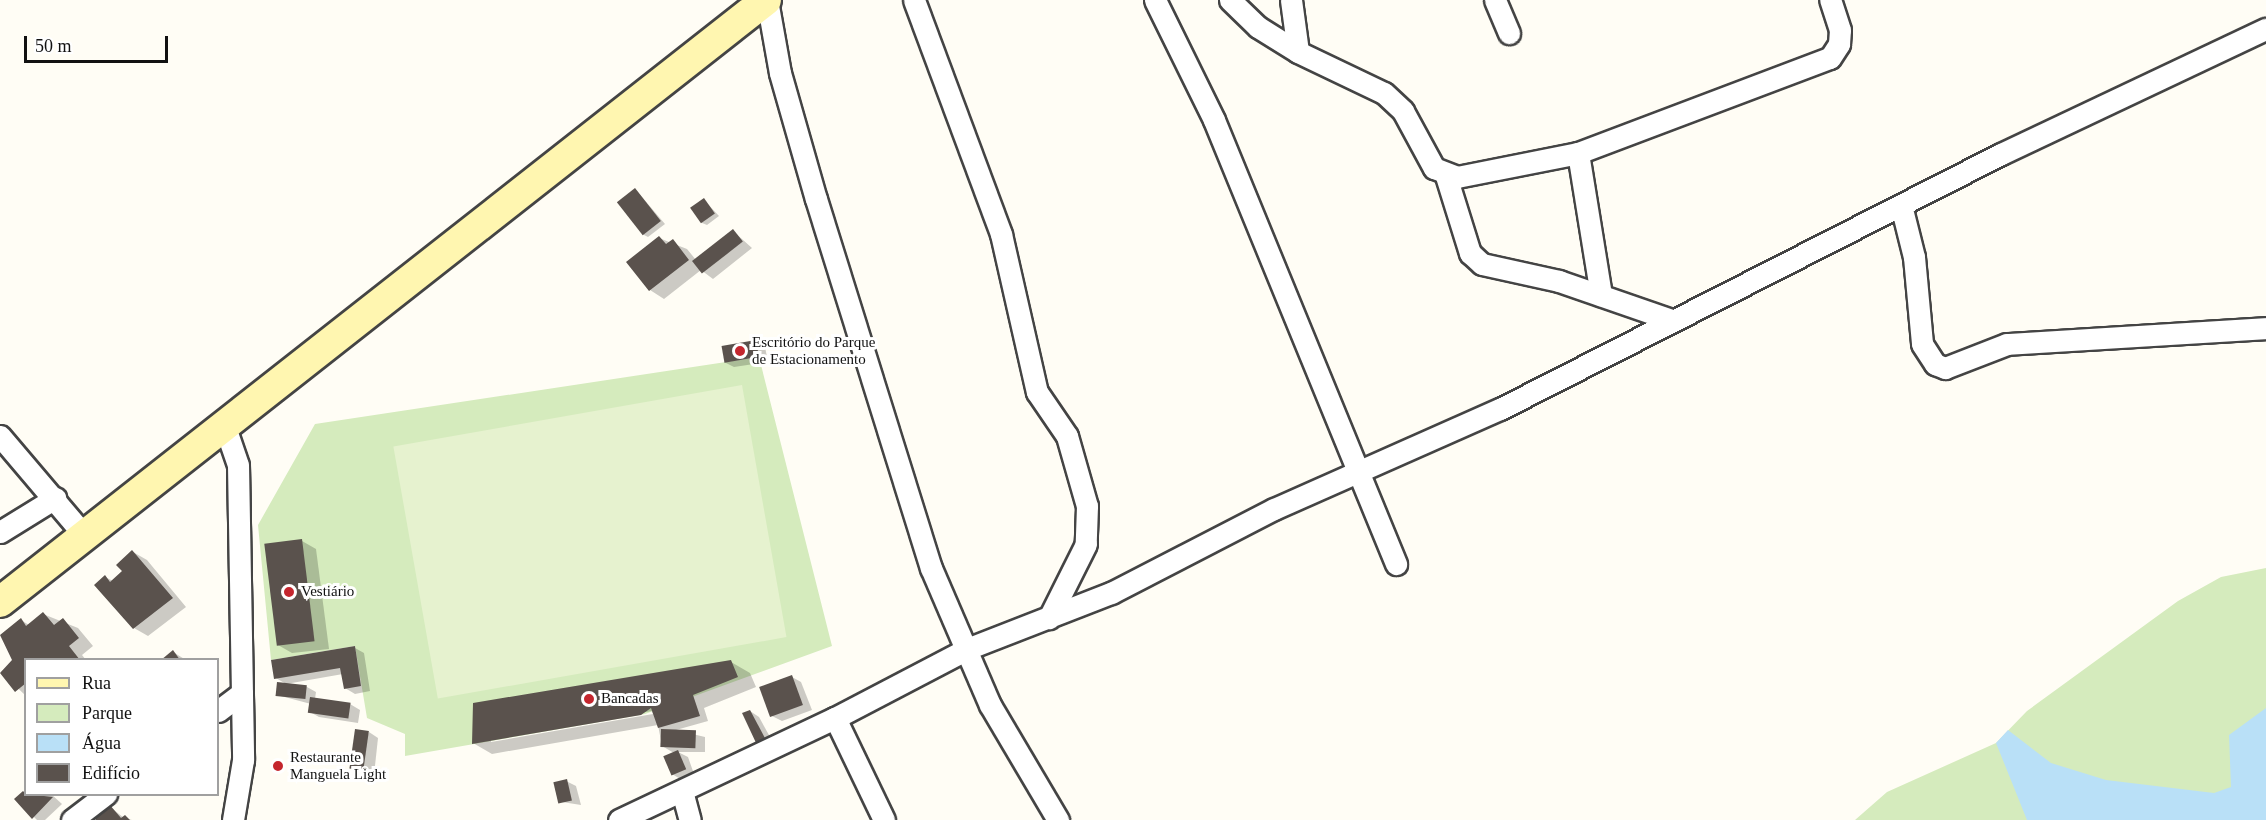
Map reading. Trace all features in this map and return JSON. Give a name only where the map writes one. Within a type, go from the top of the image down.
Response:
[{"type":"main road","points":[[0,602],[766,0]]},
{"type":"street","points":[[766,0],[783,84],[898,469],[931,568],[990,705],[1058,820]]},
{"type":"street","points":[[914,0],[1000,234],[1037,392],[1067,436],[1078,466],[1087,506],[1086,544],[1049,618]]},
{"type":"street","points":[[1155,0],[1214,120],[1396,564]]},
{"type":"street","points":[[1230,0],[1258,27],[1298,52],[1384,93],[1403,111],[1434,168],[1446,176],[1470,253],[1482,264],[1601,295],[1669,319]]},
{"type":"street","points":[[1291,0],[1298,52]]},
{"type":"street","points":[[1495,0],[1509,33]]},
{"type":"street","points":[[1446,176],[1578,153],[1830,58],[1839,44],[1840,30],[1830,0]]},
{"type":"street","points":[[619,820],[835,718],[967,649],[1049,618],[1359,470],[1500,409],[1669,319],[2266,29]]},
{"type":"street","points":[[1578,153],[1601,295]]},
{"type":"street","points":[[1901,205],[1914,257],[1922,344],[1935,364],[1945,368],[2007,344],[2266,328]]},
{"type":"street","points":[[225,427],[238,465],[243,760],[233,820]]},
{"type":"street","points":[[0,436],[55,498],[84,535]]},
{"type":"street","points":[[0,532],[55,498]]},
{"type":"street","points":[[219,710],[242,693]]},
{"type":"street","points":[[835,718],[884,820]]},
{"type":"street","points":[[682,791],[690,820]]},
{"type":"street","points":[[72,820],[105,796]]},
{"type":"green space","points":[[759,357],[832,646],[645,714],[405,756],[405,734],[367,718],[355,646],[271,660],[258,525],[315,424]]},
{"type":"green space","points":[[742,385],[786,637],[438,699],[393,446]]},
{"type":"green space","points":[[2266,568],[2266,820],[1855,820],[1887,792],[1996,743],[2027,711],[2178,601],[2221,577]]},
{"type":"water","points":[[2266,708],[2266,820],[2027,820],[1996,743],[2008,730],[2051,763],[2106,780],[2214,793],[2231,787],[2229,735]]},
{"type":"building","points":[[635,188],[661,221],[643,235],[617,202]]},
{"type":"building","points":[[704,198],[715,214],[701,223],[690,208]]},
{"type":"building","points":[[733,229],[743,242],[702,274],[692,261]]},
{"type":"building","points":[[659,236],[666,244],[673,239],[689,260],[649,291],[626,262]]},
{"type":"building","name":"Escritório do Parque de Estacionamento","points":[[756,340],[759,357],[724,363],[722,346]]},
{"type":"building","name":"Vestiário","points":[[302,539],[315,641],[277,646],[264,544]]},
{"type":"building","points":[[132,550],[173,598],[133,629],[94,585],[105,575],[110,582],[122,571],[116,565]]},
{"type":"building","points":[[43,612],[54,625],[63,618],[79,638],[69,646],[78,658],[24,658],[24,685],[15,692],[0,673],[12,660],[0,635],[21,618],[26,626]]},
{"type":"building","points":[[355,646],[361,686],[344,689],[340,668],[274,679],[271,660]]},
{"type":"building","points":[[173,650],[179,658],[163,658]]},
{"type":"building","name":"Bancadas","points":[[731,660],[738,677],[693,695],[700,716],[658,728],[651,708],[641,715],[472,744],[473,703]]},
{"type":"building","points":[[792,675],[803,705],[770,717],[759,687]]},
{"type":"building","points":[[277,682],[307,685],[305,699],[276,696]]},
{"type":"building","points":[[310,697],[351,703],[348,719],[308,713]]},
{"type":"building","points":[[750,710],[766,740],[757,745],[742,713]]},
{"type":"building","points":[[355,729],[369,731],[363,771],[349,769]]},
{"type":"building","points":[[661,729],[696,730],[695,748],[660,747]]},
{"type":"building","points":[[678,750],[686,769],[671,776],[663,756]]},
{"type":"building","points":[[567,779],[572,800],[558,804],[553,782]]},
{"type":"building","points":[[23,791],[24,796],[53,797],[32,819],[14,799]]},
{"type":"building","points":[[109,804],[121,818],[125,815],[130,820],[96,820],[94,816]]},
{"type":"place","name":"Escritório do Parque de Estacionamento","points":[[740,351]]},
{"type":"place","name":"Vestiário","points":[[289,592]]},
{"type":"place","name":"Bancadas","points":[[589,699]]},
{"type":"place","name":"Restaurante Manguela Light","points":[[278,766]]}]
